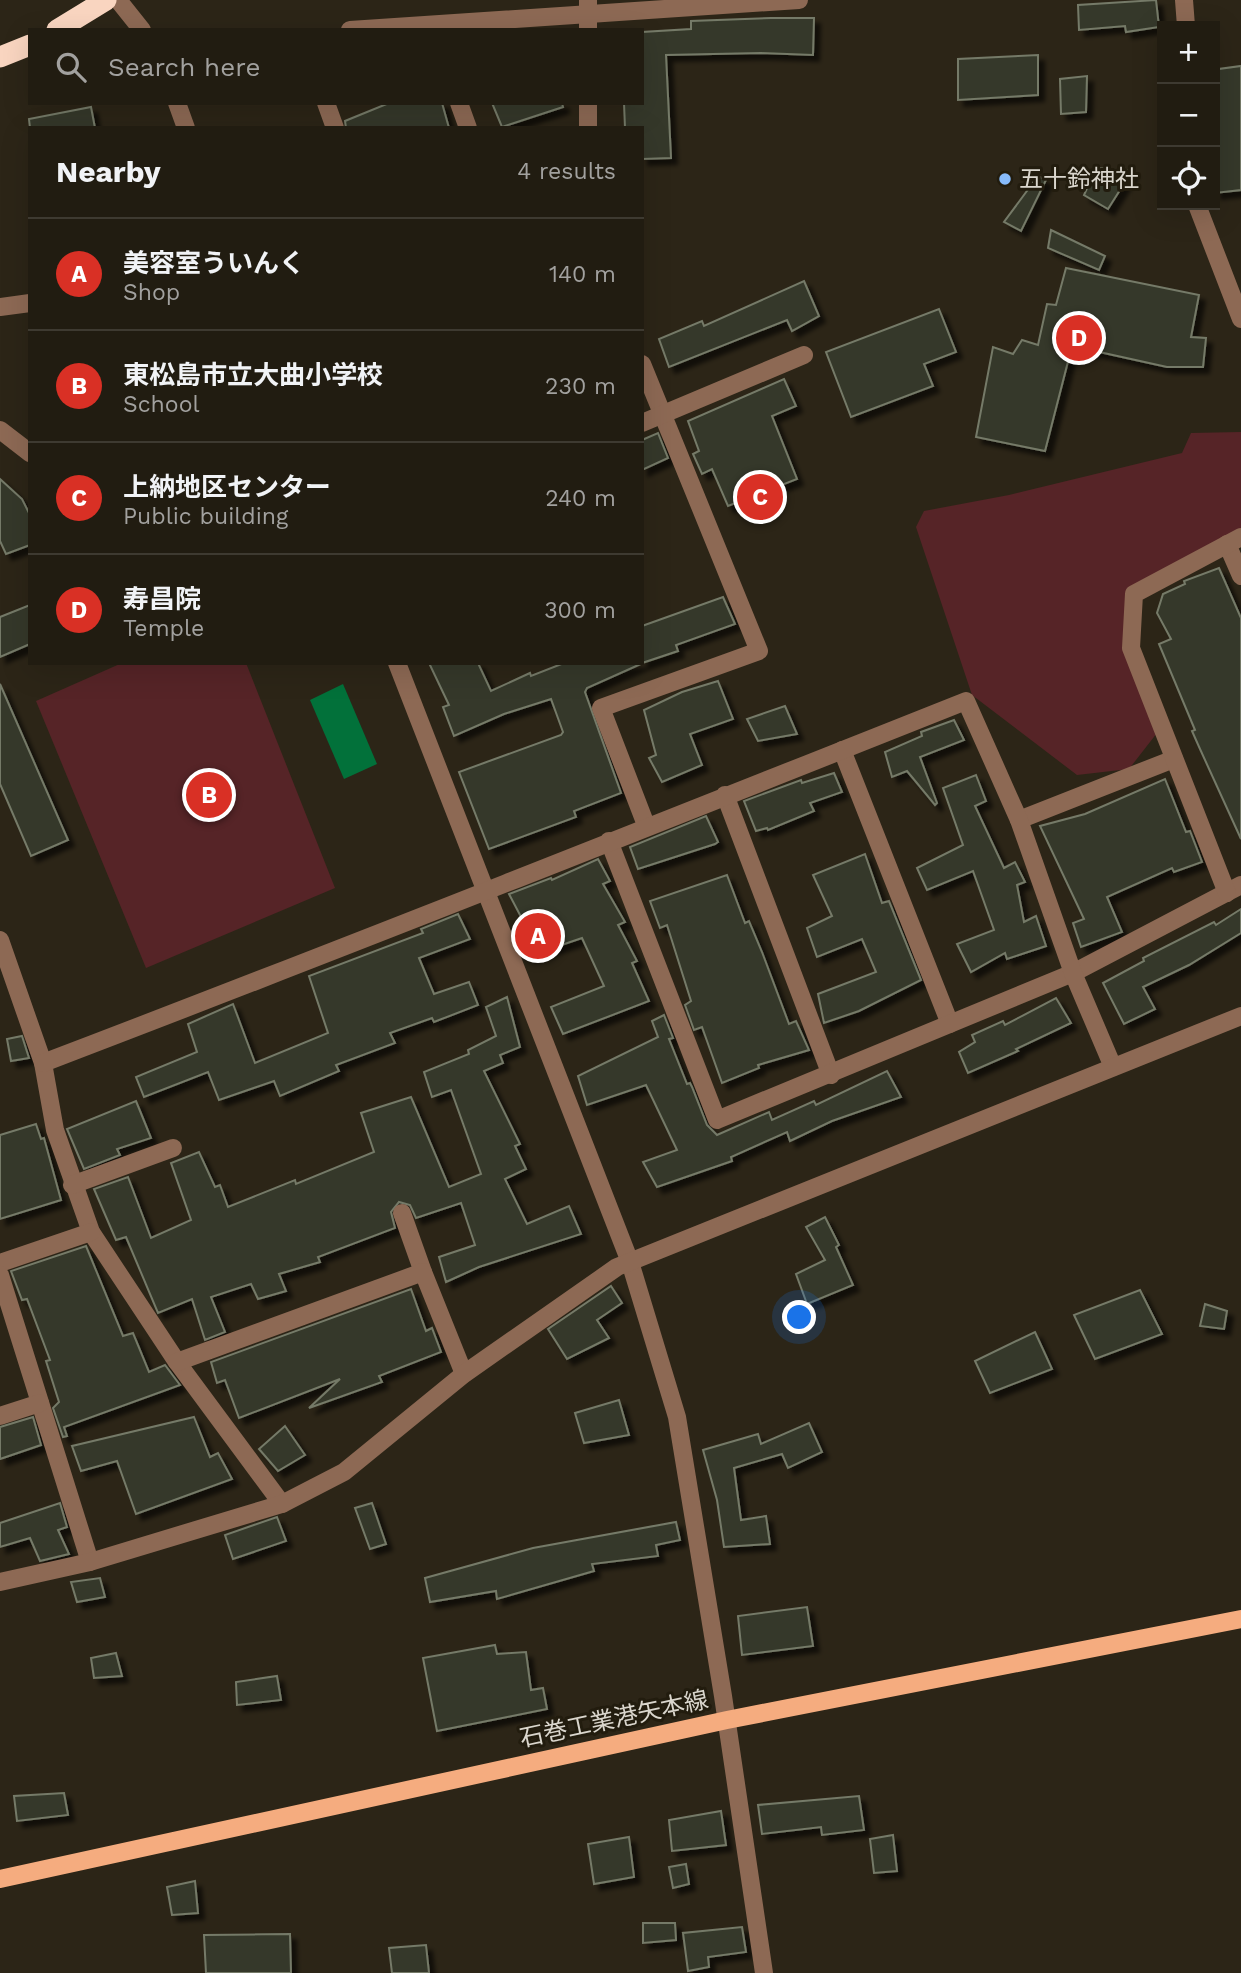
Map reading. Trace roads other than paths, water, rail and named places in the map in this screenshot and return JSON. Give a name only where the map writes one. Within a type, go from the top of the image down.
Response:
[{"type":"highway","points":[[60,28],[106,0]]},
{"type":"highway","points":[[0,57],[28,46]]},
{"type":"main road","name":"石巻工業港矢本線","points":[[0,1879],[727,1720],[1241,1619]]},
{"type":"street","points":[[118,0],[140,28]]},
{"type":"street","points":[[390,28],[799,0]]},
{"type":"street","points":[[1184,0],[1186,21]]},
{"type":"street","points":[[178,105],[186,126]]},
{"type":"street","points":[[327,105],[334,126]]},
{"type":"street","points":[[459,105],[467,126]]},
{"type":"street","points":[[588,105],[588,126]]},
{"type":"street","points":[[1199,210],[1241,318]]},
{"type":"street","points":[[0,307],[28,303]]},
{"type":"street","points":[[644,423],[804,355]]},
{"type":"street","points":[[644,369],[760,651],[601,708],[646,825]]},
{"type":"street","points":[[0,430],[28,451]]},
{"type":"street","points":[[610,841],[718,1120],[831,1075],[1073,973],[1234,889],[1174,758],[1131,648],[1134,594],[1234,540],[1241,576]]},
{"type":"street","points":[[398,665],[630,1262],[677,1417],[727,1720],[764,1973]]},
{"type":"street","points":[[43,1063],[486,893],[646,825],[966,701],[1019,820],[1073,973],[1113,1067]]},
{"type":"street","points":[[842,750],[950,1024]]},
{"type":"street","points":[[1019,820],[1174,758]]},
{"type":"street","points":[[725,795],[831,1075]]},
{"type":"street","points":[[0,940],[43,1063],[55,1130],[72,1185],[91,1232],[177,1362],[282,1504]]},
{"type":"street","points":[[0,1582],[90,1562],[282,1504],[344,1472],[464,1374],[617,1267],[1241,1016]]},
{"type":"street","points":[[72,1185],[173,1149]]},
{"type":"street","points":[[401,1213],[464,1374]]},
{"type":"street","points":[[0,1263],[91,1232]]},
{"type":"street","points":[[177,1362],[423,1272]]},
{"type":"street","points":[[0,1275],[90,1562]]},
{"type":"street","points":[[0,1416],[40,1403]]},
{"type":"place","name":"五十鈴神社","points":[[1005,179]]},
{"type":"place","name":"寿昌院","points":[[1079,338]]},
{"type":"place","name":"上納地区センター","points":[[760,497]]},
{"type":"place","name":"東松島市立大曲小学校","points":[[209,795]]},
{"type":"place","name":"美容室ういんく","points":[[538,936]]}]
